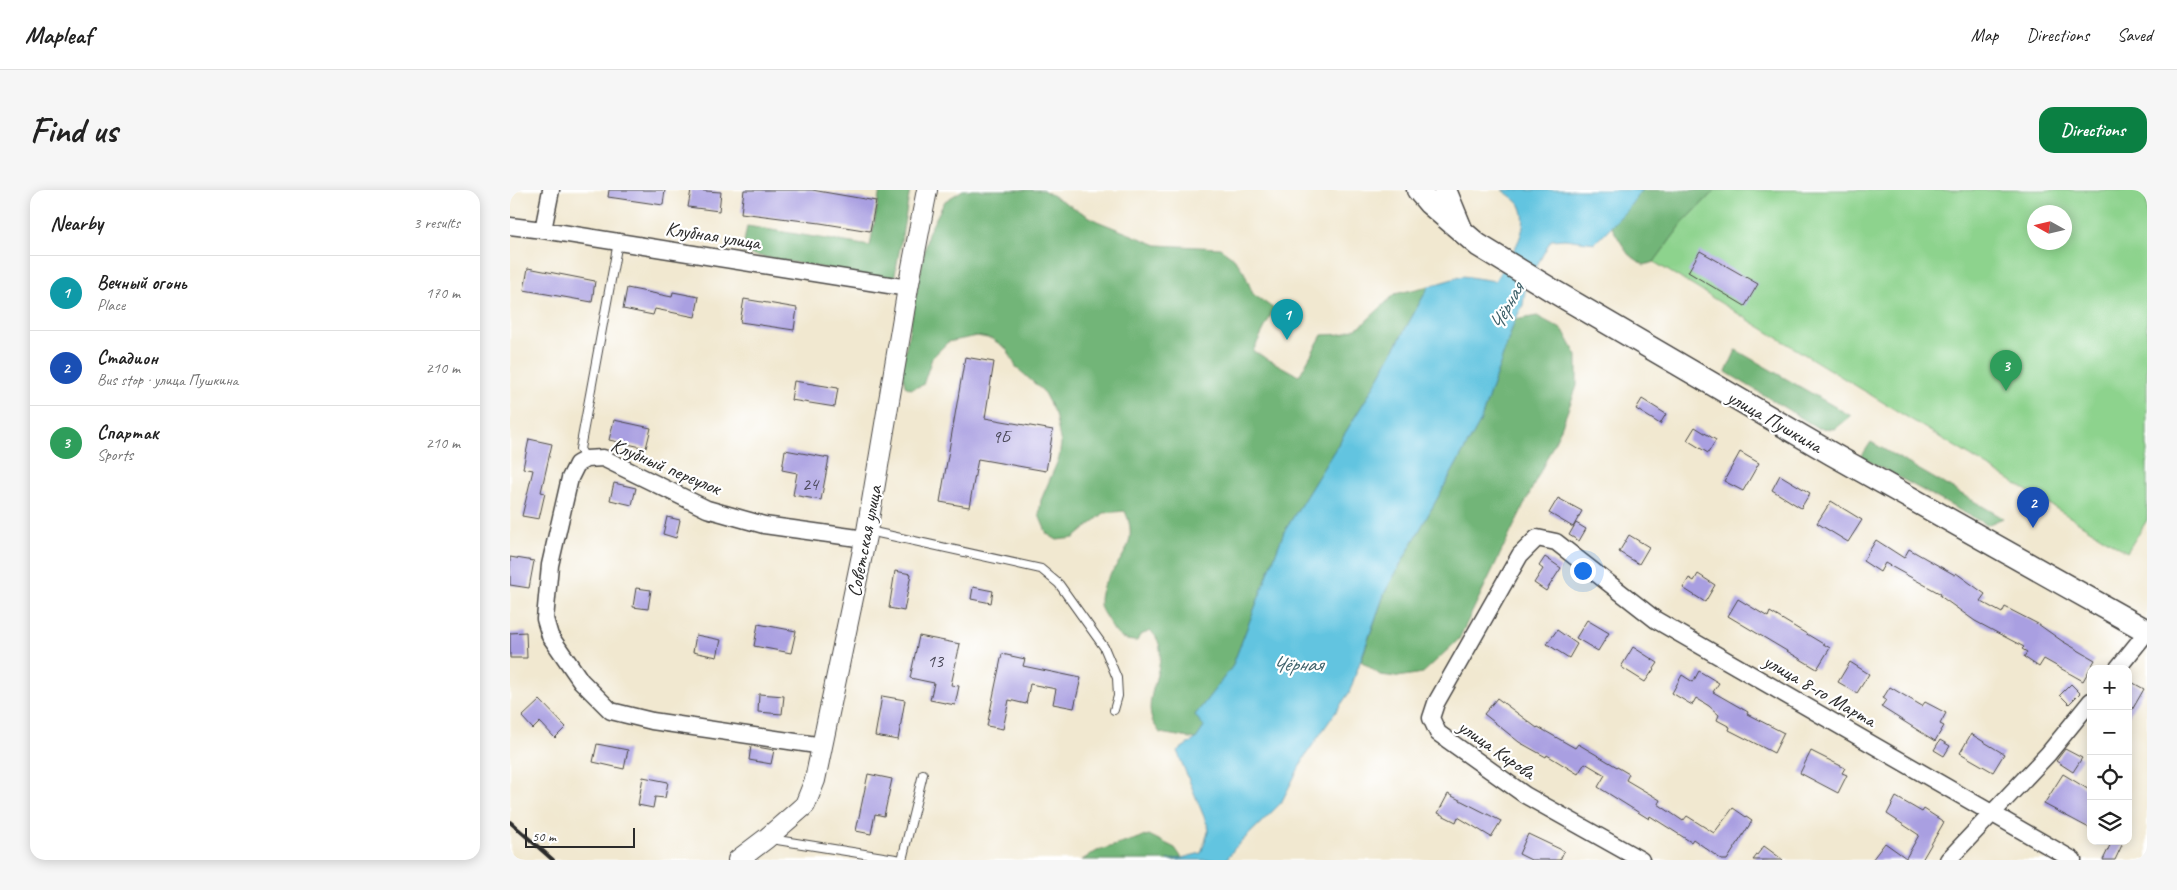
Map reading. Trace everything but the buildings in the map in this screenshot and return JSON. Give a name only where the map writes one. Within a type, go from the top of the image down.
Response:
[{"type":"main road","name":"улица Пушкина","points":[[1418,190],[1429,203],[1478,245],[1555,292],[1840,459],[2147,632]]},
{"type":"main road","points":[[1446,190],[1462,230]]},
{"type":"street","points":[[544,230],[551,190]]},
{"type":"street","name":"Советская улица","points":[[738,860],[767,838],[805,804],[815,780],[866,535],[908,288],[927,190]]},
{"type":"street","name":"Клубная улица","points":[[510,226],[908,288]]},
{"type":"street","name":"Клубный переулок","points":[[823,746],[652,721],[611,711],[581,681],[550,636],[546,619],[550,565],[570,478],[577,464],[586,459],[603,458],[707,509],[764,525],[866,535]]},
{"type":"street","name":"улица Кирова","points":[[1556,542],[1537,538],[1520,555],[1436,703],[1431,718],[1438,733],[1525,795],[1641,860]]},
{"type":"street","name":"улица 8-го Марта","points":[[1556,542],[1656,620],[2073,860]]},
{"type":"street","points":[[2120,665],[2147,632]]},
{"type":"street","points":[[1948,860],[2048,754],[2087,707]]},
{"type":"lane","points":[[586,459],[580,449],[618,242]]},
{"type":"lane","points":[[866,535],[1041,569],[1059,584],[1104,646],[1117,678],[1118,696],[1114,710]]},
{"type":"lane","points":[[767,838],[902,860],[923,774]]},
{"type":"green space","points":[[880,190],[910,190],[894,281],[742,253],[747,226],[870,246]]},
{"type":"green space","points":[[963,190],[1043,190],[1097,221],[1157,245],[1220,248],[1234,258],[1244,272],[1253,294],[1274,309],[1253,351],[1299,376],[1322,335],[1343,334],[1362,325],[1395,294],[1429,286],[1371,391],[1284,532],[1232,667],[1195,715],[1205,726],[1196,739],[1160,733],[1152,720],[1151,698],[1160,662],[1160,651],[1158,641],[1151,631],[1140,635],[1137,641],[1124,639],[1115,632],[1100,606],[1101,592],[1126,551],[1130,539],[1130,526],[1125,511],[1104,513],[1074,538],[1057,540],[1047,534],[1039,515],[1041,500],[1059,458],[1061,444],[1055,414],[1043,391],[1016,367],[1007,349],[992,339],[977,336],[948,342],[932,358],[923,385],[911,389],[905,386],[902,368],[928,233],[945,201]]},
{"type":"green space","points":[[1642,190],[1715,190],[1682,224],[1654,262],[1644,265],[1628,254],[1611,226],[1626,211]]},
{"type":"green space","points":[[1715,190],[2147,190],[2147,520],[2127,552],[1654,262],[1682,224]]},
{"type":"green space","points":[[1537,316],[1563,330],[1577,356],[1577,386],[1560,431],[1459,639],[1423,673],[1397,677],[1380,675],[1361,661],[1385,592],[1480,422],[1515,320]]},
{"type":"green space","points":[[1736,350],[1851,416],[1835,429],[1818,428],[1726,372]]},
{"type":"green space","points":[[1871,442],[2003,518],[1987,525],[1861,457]]},
{"type":"green space","points":[[1149,835],[1175,848],[1182,858],[1180,860],[1082,860],[1097,851]]},
{"type":"water","name":"Чёрная","points":[[1502,190],[1642,190],[1626,211],[1595,243],[1565,239],[1551,240],[1526,285],[1523,305],[1515,320],[1480,422],[1385,592],[1349,693],[1305,756],[1281,803],[1234,849],[1226,860],[1168,860],[1201,853],[1209,829],[1177,751],[1196,739],[1204,727],[1195,715],[1232,667],[1284,532],[1371,391],[1429,286],[1463,276],[1495,281],[1517,244],[1523,225],[1520,205]]},
{"type":"railway","points":[[510,822],[553,860]]},
{"type":"place","name":"Вечный огонь","points":[[1287,340]]},
{"type":"place","name":"Спартак","points":[[2006,391]]},
{"type":"place","name":"Стадион","points":[[2033,528]]}]
